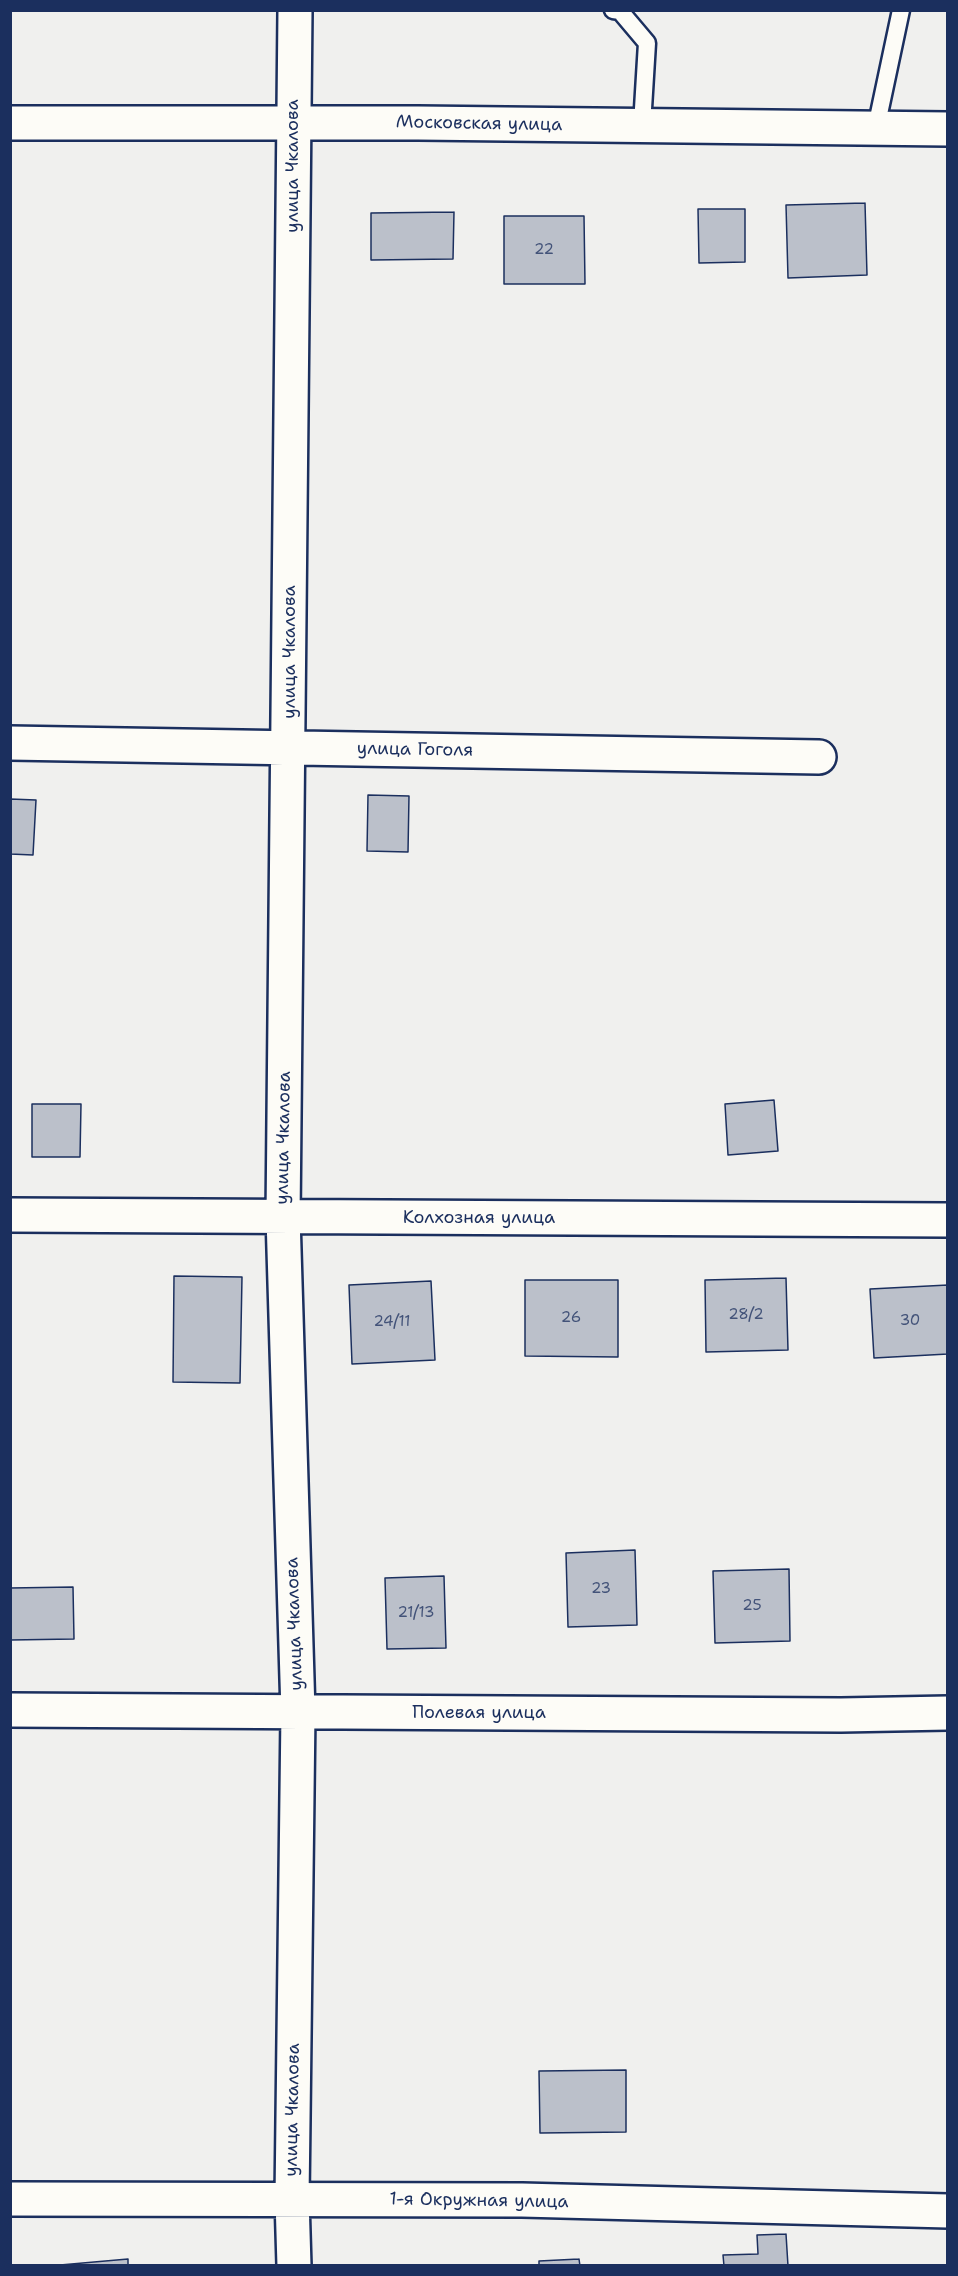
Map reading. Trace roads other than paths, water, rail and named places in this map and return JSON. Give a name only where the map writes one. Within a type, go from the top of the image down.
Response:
[{"type":"street","name":"улица Чкалова","points":[[294,2265],[292,2199],[298,1712],[283,1217],[295,10]]},
{"type":"street","name":"Московская улица","points":[[10,123],[293,122],[948,129]]},
{"type":"street","name":"улица Гоголя","points":[[10,743],[819,757]]},
{"type":"street","name":"Колхозная улица","points":[[10,1215],[948,1220]]},
{"type":"street","name":"Полевая улица","points":[[10,1710],[841,1715],[948,1713]]},
{"type":"street","name":"1-я Окружная улица","points":[[10,2199],[522,2200],[948,2211]]},
{"type":"lane","points":[[613,10],[620,11],[647,43],[642,125]]},
{"type":"lane","points":[[876,128],[901,10]]}]
